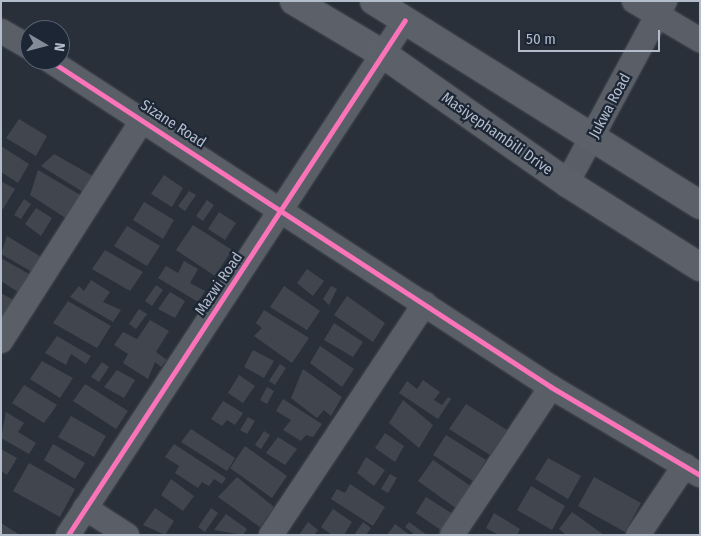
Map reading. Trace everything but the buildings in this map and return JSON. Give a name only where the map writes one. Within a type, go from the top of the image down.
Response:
[{"type":"main road","name":"Masiyephambili Drive","points":[[294,1],[383,54],[567,183],[700,266]]},
{"type":"main road","points":[[374,1],[595,136],[700,206]]},
{"type":"street","points":[[634,1],[661,8],[700,40]]},
{"type":"street","name":"Jukwa Road","points":[[567,183],[595,136],[661,8]]},
{"type":"street","name":"Mazwi Road","points":[[68,535],[283,211],[405,20]]},
{"type":"street","name":"Sizane Road","points":[[64,70],[143,119],[551,387],[692,470]]},
{"type":"street","points":[[1,341],[143,119]]},
{"type":"street","points":[[271,535],[425,303]]},
{"type":"street","points":[[452,535],[551,387]]},
{"type":"street","points":[[638,535],[692,470]]},
{"type":"street","points":[[85,508],[127,535]]},
{"type":"cycle path","points":[[68,535],[405,20]]},
{"type":"cycle path","points":[[64,70],[551,387],[700,475]]}]
